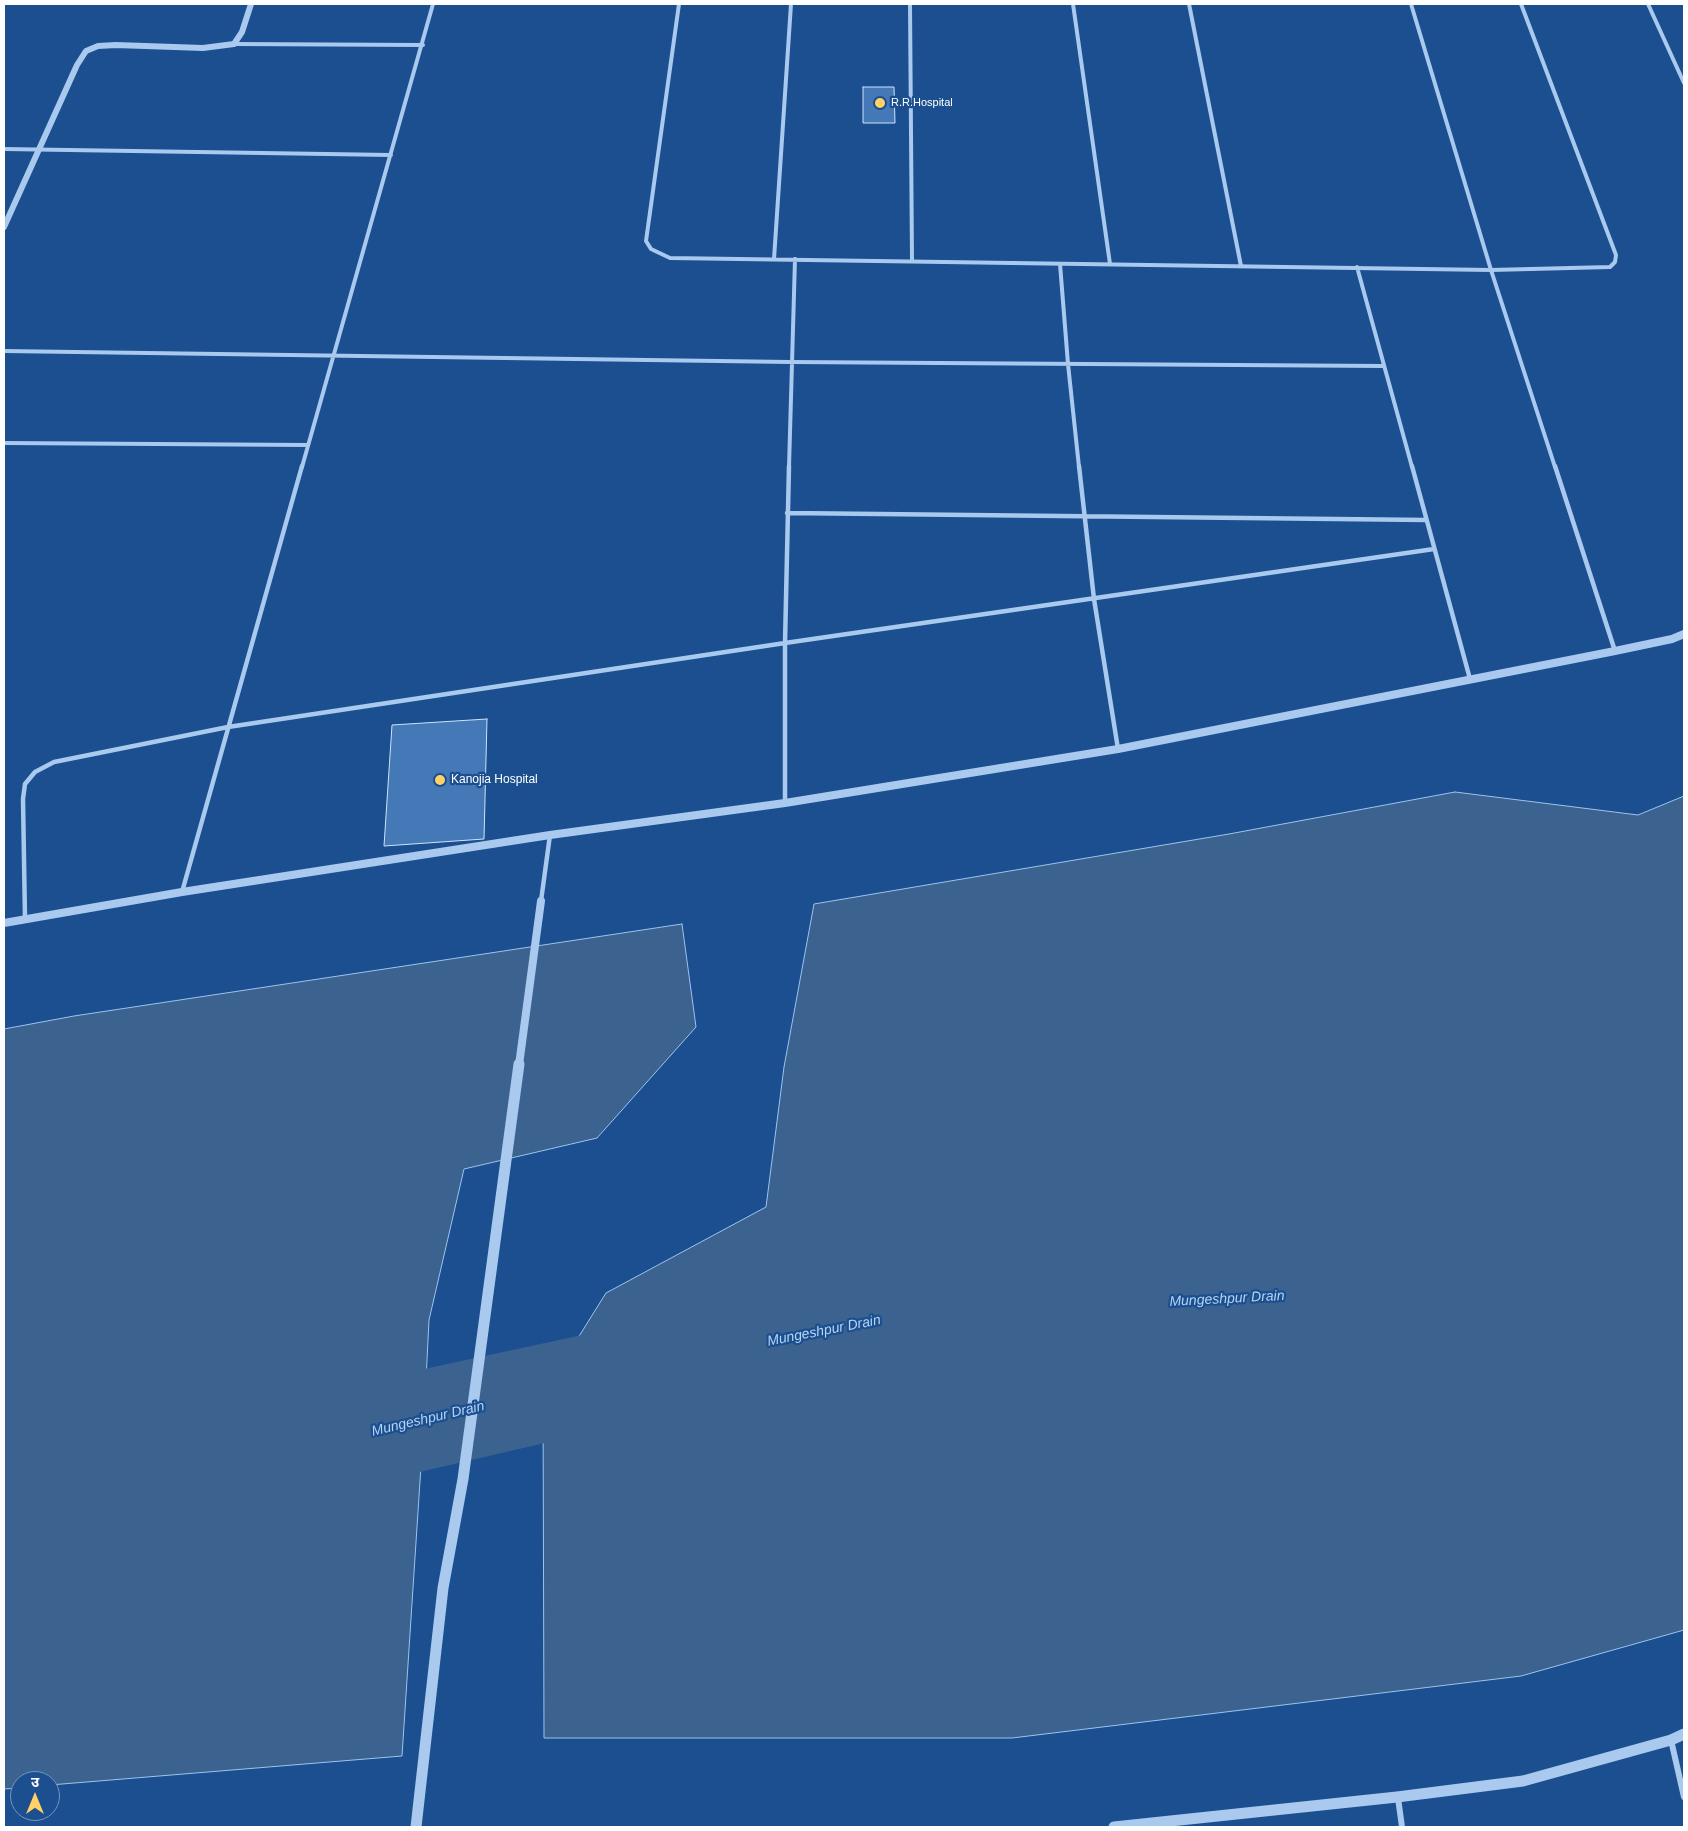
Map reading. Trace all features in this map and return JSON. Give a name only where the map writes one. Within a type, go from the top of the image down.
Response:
[{"type":"street","points":[[234,44],[242,32],[251,4]]},
{"type":"street","points":[[182,892],[433,4]]},
{"type":"street","points":[[678,4],[646,242],[651,249],[670,258],[1491,270],[1592,269],[1610,267],[1616,262],[1616,255],[1521,4]]},
{"type":"street","points":[[774,259],[791,4]]},
{"type":"street","points":[[910,4],[912,261]]},
{"type":"street","points":[[1073,4],[1110,264]]},
{"type":"street","points":[[1189,4],[1241,266]]},
{"type":"street","points":[[1411,4],[1491,270],[1615,651]]},
{"type":"street","points":[[1648,4],[1684,83]]},
{"type":"street","points":[[4,227],[77,65],[86,51],[98,46],[116,45],[203,48],[234,44],[422,45]]},
{"type":"street","points":[[4,149],[391,155]]},
{"type":"street","points":[[785,803],[785,643],[790,362],[795,259]]},
{"type":"street","points":[[1060,264],[1068,364],[1094,599],[1118,749]]},
{"type":"street","points":[[1357,267],[1470,680]]},
{"type":"street","points":[[4,351],[790,362],[1384,366]]},
{"type":"street","points":[[4,443],[308,445]]},
{"type":"street","points":[[788,513],[1426,520]]},
{"type":"street","points":[[25,919],[23,799],[25,784],[35,772],[54,762],[228,727],[785,643],[1434,549]]},
{"type":"street","points":[[4,923],[182,892],[550,835],[785,803],[1118,749],[1615,651],[1672,639],[1684,634]]},
{"type":"street","points":[[417,1822],[443,1588],[463,1479],[550,835]]},
{"type":"street","points":[[1114,1827],[1173,1824],[1523,1781],[1671,1740],[1684,1734]]},
{"type":"street","points":[[1671,1740],[1684,1797]]},
{"type":"street","points":[[1398,1797],[1402,1827]]},
{"type":"water","points":[[1455,792],[1638,815],[1684,796],[1684,1630],[1521,1676],[1012,1738],[544,1738],[543,1394],[606,1293],[766,1207],[784,1067],[814,904],[1229,834]]},
{"type":"water","points":[[682,924],[696,1027],[597,1138],[464,1169],[429,1320],[402,1756],[60,1784],[60,1771],[10,1771],[10,1789],[4,1789],[4,1029],[74,1016]]},
{"type":"building","points":[[863,87],[894,87],[895,123],[863,123]]},
{"type":"building","points":[[487,719],[484,839],[384,846],[392,725]]},
{"type":"waterway","name":"Mungeshpur Drain","points":[[303,1447],[666,1366]]},
{"type":"place","name":"R.R.Hospital","points":[[880,103]]},
{"type":"place","name":"Kanojia Hospital","points":[[440,780]]}]
